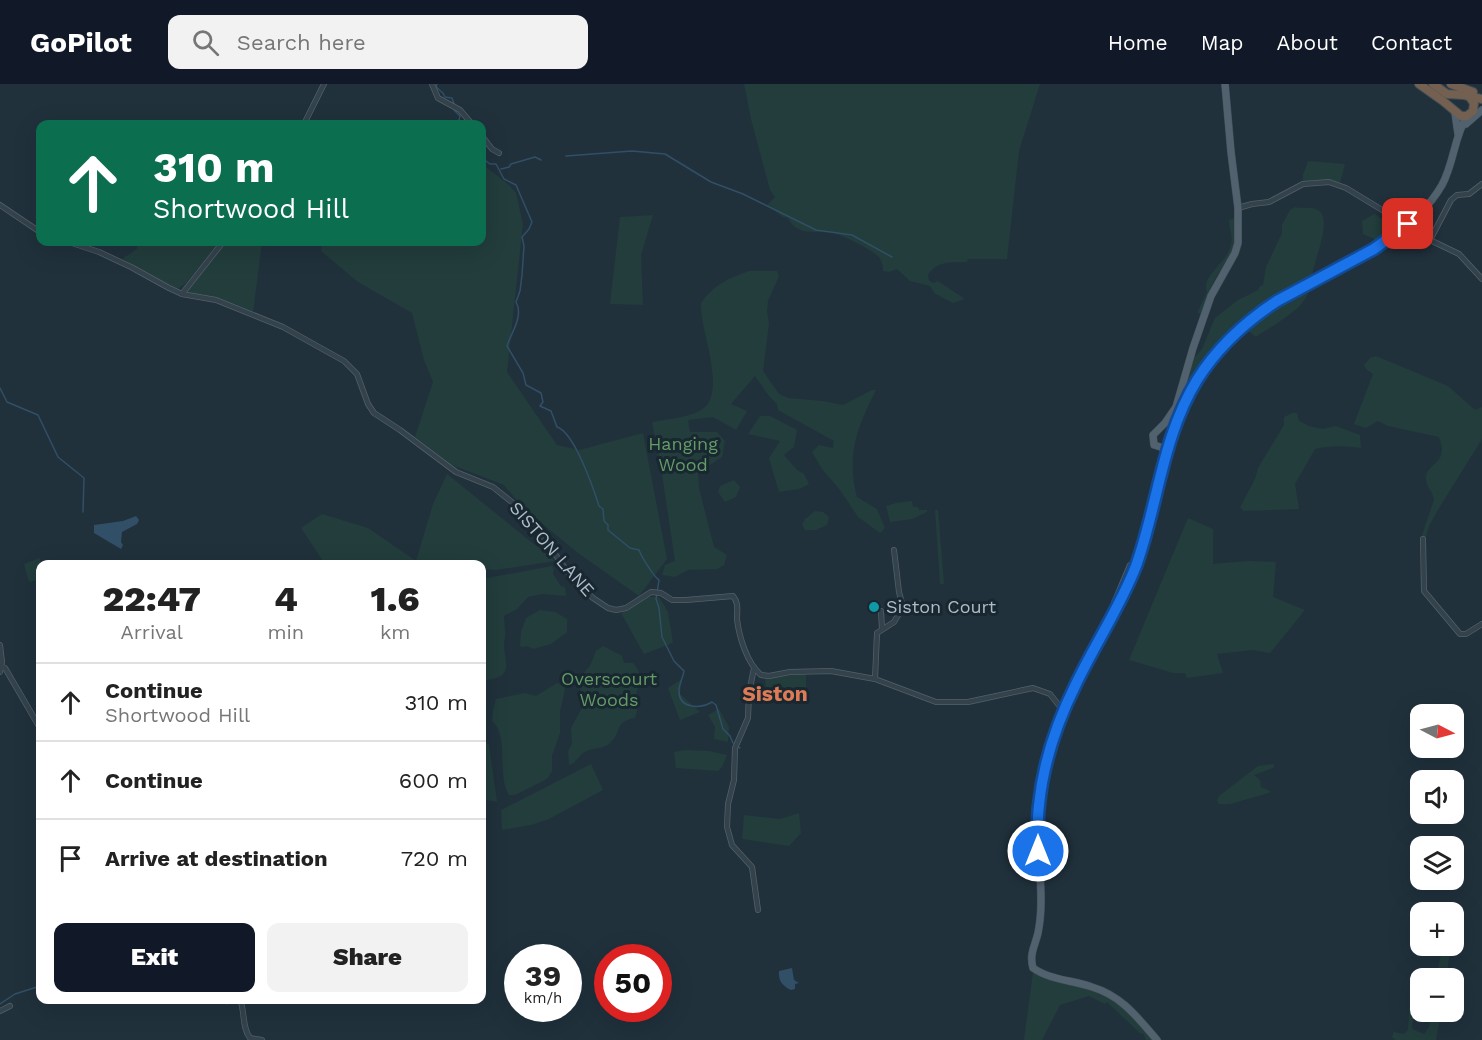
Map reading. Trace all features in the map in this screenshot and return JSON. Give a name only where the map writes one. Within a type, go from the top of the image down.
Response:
[{"type":"highway","points":[[1419,84],[1443,100],[1461,116],[1467,116],[1479,108],[1470,96]]},
{"type":"highway","points":[[1433,84],[1447,94],[1482,99]]},
{"type":"highway","points":[[1451,84],[1482,94]]},
{"type":"highway","points":[[1454,112],[1454,101],[1459,96]]},
{"type":"main road","points":[[1167,449],[1154,445],[1153,435],[1176,407],[1211,296],[1235,254],[1240,228],[1230,152],[1225,84]]},
{"type":"main road","points":[[1157,1040],[1125,1003],[1107,992],[1054,978],[1033,968],[1031,951],[1038,933],[1041,909],[1039,804],[1043,781],[1066,707],[1136,565],[1167,449],[1183,406],[1213,357],[1231,337],[1277,301],[1360,257],[1408,224],[1428,204],[1442,184],[1465,126],[1479,108]]},
{"type":"main road","points":[[1454,112],[1458,134]]},
{"type":"main road","points":[[1455,147],[1458,134],[1467,116]]},
{"type":"street","points":[[306,120],[324,84]]},
{"type":"street","points":[[432,84],[438,98],[460,110],[469,120]]},
{"type":"street","points":[[486,141],[499,153]]},
{"type":"street","points":[[1238,208],[1269,202],[1303,184],[1329,182],[1346,188],[1397,219],[1402,214]]},
{"type":"street","points":[[1430,240],[1451,200],[1457,195],[1469,194],[1482,184]]},
{"type":"street","points":[[0,205],[36,229]]},
{"type":"street","points":[[1408,224],[1430,240],[1459,254],[1482,279]]},
{"type":"street","name":"SISTON LANE","points":[[81,246],[99,252],[182,294],[216,300],[248,312],[284,328],[344,361],[357,374],[368,404],[374,413],[456,472],[493,488],[513,503],[530,519],[575,582],[602,605],[612,609],[621,609],[638,601],[647,593],[657,592],[672,600],[733,596],[737,606],[740,632],[754,668]]},
{"type":"street","points":[[182,294],[220,246]]},
{"type":"street","points":[[1423,539],[1424,591],[1460,634],[1465,635],[1482,624]]},
{"type":"street","points":[[875,679],[878,633],[894,622],[903,607],[894,550]]},
{"type":"street","points":[[881,611],[882,629]]},
{"type":"street","points":[[0,645],[1,669],[5,668],[36,721]]},
{"type":"street","points":[[754,668],[765,676]]},
{"type":"street","points":[[754,668],[749,693],[748,718],[735,748],[734,780],[728,804],[727,827],[732,845],[752,867],[758,910]]},
{"type":"street","points":[[752,683],[765,676],[822,670],[875,679],[936,702],[981,700],[1026,688],[1045,691],[1057,701],[1061,708],[1066,707]]},
{"type":"street","points":[[242,1004],[246,1034],[250,1038],[262,1040]]},
{"type":"street","points":[[0,1011],[10,1006]]},
{"type":"green space","points":[[744,84],[1040,84],[1019,151],[1007,259],[968,259],[967,262],[945,263],[932,270],[928,275],[929,280],[933,283],[938,281],[965,299],[953,303],[934,293],[930,286],[910,281],[897,269],[889,272],[883,271],[879,257],[850,239],[833,233],[807,232],[796,228],[788,218],[767,205],[775,197],[770,190]]},
{"type":"green space","points":[[1308,161],[1345,164],[1340,183],[1329,180],[1303,183]]},
{"type":"green space","points":[[486,167],[509,185],[516,193],[523,224],[507,372],[557,445],[579,450],[643,433],[667,559],[639,596],[578,553],[523,508],[504,485],[452,465],[415,437],[433,382],[424,360],[412,313],[358,282],[321,251],[322,246],[486,246]]},
{"type":"green space","points":[[1295,207],[1318,210],[1324,223],[1312,278],[1289,288],[1237,324],[1191,380],[1186,381],[1190,362],[1202,349],[1215,318],[1238,300],[1263,285],[1266,267],[1282,233],[1282,225],[1290,210]]},
{"type":"green space","points":[[1374,214],[1389,228],[1387,235],[1376,240],[1363,234],[1362,221]]},
{"type":"green space","points":[[653,215],[641,255],[643,305],[610,304],[620,217]]},
{"type":"green space","points":[[1236,218],[1233,248],[1211,287],[1202,314],[1197,313],[1207,292],[1208,280],[1229,251],[1232,238],[1229,220]]},
{"type":"green space","points":[[137,246],[217,246],[185,284],[177,289],[122,259],[137,249]]},
{"type":"green space","points":[[222,246],[261,246],[253,313],[220,299],[193,294],[188,291],[188,287]]},
{"type":"green space","name":"Hanging Wood","points":[[749,271],[777,271],[779,276],[768,301],[769,323],[763,371],[779,394],[788,398],[843,405],[876,390],[863,416],[855,442],[853,468],[857,497],[877,509],[885,528],[880,533],[858,517],[812,452],[819,445],[833,448],[834,441],[778,410],[777,404],[755,376],[731,404],[747,411],[736,430],[713,417],[688,420],[690,432],[717,432],[725,441],[722,457],[698,473],[699,488],[714,547],[727,555],[724,565],[717,569],[688,570],[675,577],[662,575],[665,565],[675,561],[652,422],[690,415],[701,410],[709,402],[713,390],[713,376],[701,303],[722,283]]},
{"type":"green space","points":[[1309,287],[1303,302],[1280,321],[1256,337],[1247,330],[1266,311]]},
{"type":"green space","points":[[1376,356],[1448,386],[1475,410],[1482,407],[1482,439],[1439,508],[1429,526],[1425,540],[1421,538],[1434,500],[1426,478],[1427,473],[1440,458],[1442,446],[1439,437],[1388,426],[1378,421],[1366,428],[1354,424],[1373,374],[1364,365],[1370,358]]},
{"type":"green space","points":[[1297,413],[1299,421],[1309,426],[1323,429],[1336,426],[1360,435],[1361,448],[1338,446],[1315,449],[1295,484],[1299,509],[1243,511],[1240,507],[1255,479],[1258,468],[1284,425],[1284,417]]},
{"type":"green space","points":[[760,416],[770,416],[797,430],[794,447],[784,455],[797,470],[804,474],[809,484],[799,489],[779,492],[769,458],[780,441],[748,434]]},
{"type":"green space","points":[[447,474],[555,561],[496,570],[486,569],[486,560],[416,560],[433,504]]},
{"type":"green space","points":[[734,480],[740,487],[736,497],[725,502],[718,492],[720,486]]},
{"type":"green space","points":[[912,501],[913,507],[927,510],[927,512],[912,519],[890,522],[886,506]]},
{"type":"green space","points":[[935,510],[938,510],[944,584],[940,584]]},
{"type":"green space","points":[[815,511],[823,512],[829,517],[827,525],[816,530],[805,530],[802,525],[805,519]]},
{"type":"green space","points":[[322,514],[368,528],[415,560],[322,560],[301,528]]},
{"type":"green space","points":[[1188,518],[1213,529],[1213,564],[1248,561],[1276,562],[1273,597],[1305,610],[1270,653],[1252,650],[1217,654],[1223,673],[1187,678],[1185,673],[1173,673],[1129,660]]},
{"type":"green space","points":[[40,558],[36,560],[36,580],[29,582],[24,564]]},
{"type":"green space","points":[[552,566],[553,574],[561,586],[565,587],[566,596],[543,594],[528,597],[517,609],[504,616],[506,668],[501,676],[486,680],[486,578]]},
{"type":"green space","points":[[649,597],[659,597],[668,612],[673,643],[644,654],[621,613]]},
{"type":"green space","points":[[540,610],[555,612],[567,619],[567,632],[551,644],[533,649],[520,646],[521,632],[526,618]]},
{"type":"green space","name":"Overscourt Woods","points":[[603,646],[622,656],[624,663],[633,663],[638,670],[641,679],[636,699],[635,718],[621,725],[610,743],[604,747],[586,751],[569,765],[568,751],[572,744],[571,728],[582,708],[580,685],[582,675],[590,666],[596,651]]},
{"type":"green space","points":[[806,673],[806,692],[777,698],[775,694],[767,695],[765,679]]},
{"type":"green space","points":[[682,679],[680,694],[700,712],[680,720],[668,688]]},
{"type":"green space","points":[[557,683],[564,685],[565,690],[560,711],[560,733],[552,756],[552,771],[543,781],[515,795],[509,795],[503,777],[500,736],[492,721],[496,699],[525,693],[536,696]]},
{"type":"green space","points":[[719,709],[729,727],[728,742],[714,739],[715,727],[708,715]]},
{"type":"green space","points":[[486,743],[489,745],[497,802],[486,800]]},
{"type":"green space","points":[[709,751],[727,755],[718,771],[676,768],[674,752]]},
{"type":"green space","points":[[591,764],[603,790],[549,819],[502,830],[501,810]]},
{"type":"green space","points":[[1273,764],[1275,767],[1254,775],[1260,780],[1261,787],[1270,791],[1269,793],[1230,804],[1219,804],[1217,801],[1219,796],[1258,766]]},
{"type":"green space","points":[[799,813],[801,833],[789,846],[742,839],[744,815],[780,819]]},
{"type":"green space","points":[[1441,956],[1449,956],[1448,968],[1438,968]]},
{"type":"green space","points":[[1033,972],[1048,979],[1089,987],[1105,994],[1128,1011],[1152,1040],[1146,1040],[1143,1033],[1141,1034],[1107,1002],[1105,1004],[1089,996],[1060,1005],[1042,1040],[1024,1040]]},
{"type":"green space","points":[[1410,1000],[1412,1029],[1424,1034],[1430,1022],[1439,1022],[1436,1040],[1396,1040],[1392,1037],[1394,1032],[1404,1034],[1408,1030]]},
{"type":"water","points":[[136,516],[139,520],[137,524],[122,532],[121,549],[94,533],[94,525],[123,521]]},
{"type":"water","points":[[792,968],[794,980],[799,983],[795,984],[795,989],[791,990],[781,982],[779,971]]},
{"type":"waterway","points":[[437,84],[436,87],[445,97],[452,98],[454,104]]},
{"type":"waterway","points":[[454,110],[460,116],[459,120]]},
{"type":"waterway","points":[[566,156],[632,151],[665,154],[711,182],[743,194],[816,230],[852,235],[892,257]]},
{"type":"waterway","points":[[501,169],[535,157],[541,160]]},
{"type":"waterway","points":[[486,161],[496,164],[504,179],[516,185],[532,222],[522,237],[524,246],[522,275],[516,302],[519,313],[507,346],[523,373],[526,385],[541,393],[543,402],[540,406],[551,411],[557,427],[570,439],[576,449],[599,506],[603,509],[604,521],[608,525],[608,530],[630,548],[639,550],[659,580],[656,599],[662,637],[674,661],[684,671],[679,690],[682,701],[691,706],[702,706],[712,702],[716,705],[723,729],[733,743]]},
{"type":"waterway","points":[[0,388],[7,402],[38,415],[58,457],[84,478],[83,512]]},
{"type":"waterway","points":[[0,1004],[15,994],[36,987]]},
{"type":"place","name":"Siston Court","points":[[874,607]]},
{"type":"district","name":"Siston","points":[[775,694]]},
{"type":"route","points":[[1038,851],[1039,804],[1046,769],[1058,729],[1076,684],[1112,618],[1136,565],[1174,428],[1203,370],[1231,337],[1263,310],[1374,249],[1408,224]]}]
